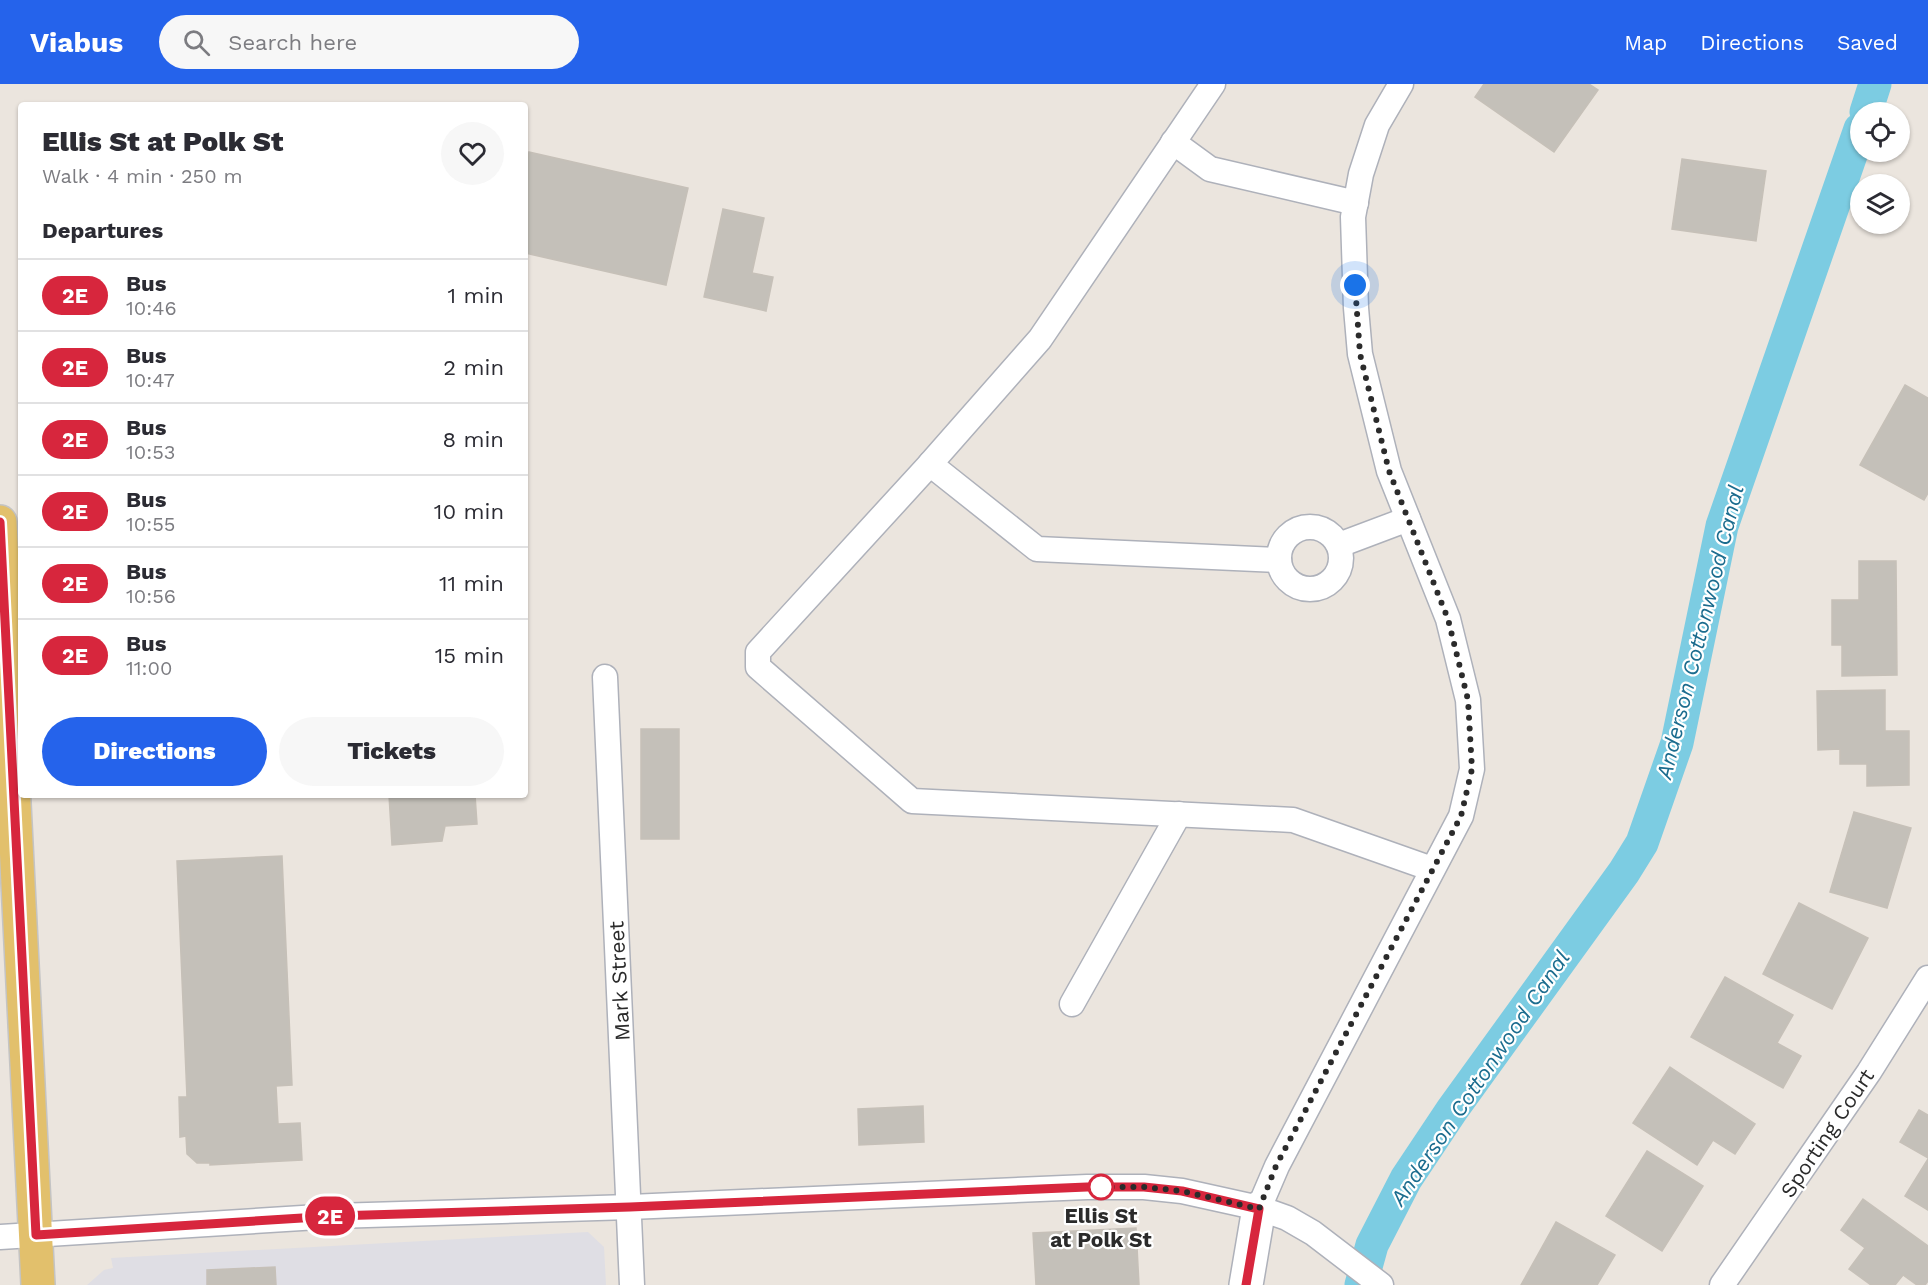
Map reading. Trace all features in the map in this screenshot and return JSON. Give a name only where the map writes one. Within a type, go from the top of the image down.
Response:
[{"type":"main road","points":[[0,522],[4,691],[38,1285]]},
{"type":"street","points":[[1213,84],[1040,339],[930,464],[758,652],[758,668],[912,801],[1293,820],[1432,869]]},
{"type":"street","points":[[1246,1285],[1259,1209],[1276,1166],[1461,816],[1472,769],[1468,700],[1448,619],[1389,471],[1360,354],[1353,217],[1361,174],[1377,125],[1401,84]]},
{"type":"street","points":[[1173,142],[1210,169],[1356,203]]},
{"type":"street","points":[[930,464],[1037,549],[1279,560]]},
{"type":"street","points":[[1339,545],[1408,519]]},
{"type":"street","points":[[1313,527],[1324,530],[1333,536],[1339,545],[1342,555],[1338,574],[1331,582],[1313,590],[1294,585],[1281,570],[1280,550],[1285,540],[1302,528],[1313,527]]},
{"type":"street","name":"Mark Street","points":[[605,677],[632,1285]]},
{"type":"street","points":[[1072,1004],[1179,814]]},
{"type":"street","name":"Sporting Court","points":[[1722,1285],[1869,1072],[1928,978]]},
{"type":"street","points":[[0,1237],[334,1216],[630,1207],[1087,1187],[1144,1187],[1182,1191],[1287,1218],[1336,1249],[1381,1285]]},
{"type":"shaded area","points":[[588,1232],[604,1247],[606,1285],[87,1285],[104,1270],[113,1268],[111,1258]]},
{"type":"building","points":[[1484,84],[1589,84],[1598,90],[1554,152],[1475,97]]},
{"type":"building","points":[[529,152],[688,188],[666,285],[528,254]]},
{"type":"building","points":[[1682,159],[1766,171],[1756,241],[1672,229]]},
{"type":"building","points":[[723,209],[764,218],[752,273],[773,277],[766,311],[704,297]]},
{"type":"building","points":[[1905,385],[1928,398],[1928,493],[1924,500],[1860,465]]},
{"type":"building","points":[[1859,561],[1896,561],[1897,675],[1842,676],[1842,645],[1832,645],[1832,600],[1859,600]]},
{"type":"building","points":[[1885,690],[1885,731],[1909,731],[1909,785],[1867,786],[1867,764],[1840,764],[1840,749],[1818,750],[1817,691]]},
{"type":"building","points":[[641,729],[679,729],[679,839],[641,839]]},
{"type":"building","points":[[389,798],[475,798],[477,824],[445,826],[442,841],[392,845]]},
{"type":"building","points":[[1854,812],[1911,828],[1887,908],[1830,892]]},
{"type":"building","points":[[282,856],[292,1085],[276,1086],[278,1124],[300,1123],[302,1160],[210,1165],[210,1163],[197,1163],[187,1154],[186,1136],[180,1137],[179,1097],[187,1097],[177,861]]},
{"type":"building","points":[[1799,903],[1868,938],[1832,1009],[1763,974]]},
{"type":"building","points":[[1725,977],[1793,1015],[1777,1043],[1801,1056],[1783,1088],[1691,1037]]},
{"type":"building","points":[[1670,1067],[1755,1124],[1735,1154],[1713,1140],[1697,1165],[1633,1123]]},
{"type":"building","points":[[923,1106],[924,1142],[859,1145],[858,1109]]},
{"type":"building","points":[[1919,1110],[1928,1115],[1928,1158],[1900,1142]]},
{"type":"building","points":[[1647,1151],[1703,1186],[1662,1251],[1606,1216]]},
{"type":"building","points":[[1928,1159],[1928,1210],[1905,1196]]},
{"type":"building","points":[[1863,1199],[1928,1246],[1928,1281],[1925,1285],[1917,1285],[1903,1275],[1895,1285],[1871,1285],[1849,1269],[1865,1248],[1841,1230]]},
{"type":"building","points":[[1556,1222],[1615,1255],[1597,1285],[1521,1285]]},
{"type":"building","points":[[1136,1228],[1139,1285],[1036,1285],[1033,1233]]},
{"type":"building","points":[[275,1267],[276,1285],[207,1285],[207,1270]]},
{"type":"waterway","name":"Anderson Cottonwood Canal","points":[[1869,102],[1875,84]]},
{"type":"waterway","name":"Anderson Cottonwood Canal","points":[[1361,1285],[1372,1245],[1406,1179],[1452,1110],[1624,872],[1642,843],[1677,743],[1722,526],[1850,158]]},
{"type":"bus line","name":"2E","points":[[0,522],[36,1235],[334,1216],[630,1207],[1087,1187],[1144,1187],[1182,1191],[1259,1209],[1246,1285]]},
{"type":"place","name":"Ellis St at Polk St","points":[[1101,1187]]},
{"type":"route","points":[[1101,1187],[1144,1187],[1182,1191],[1259,1209],[1276,1166],[1461,816],[1472,769],[1468,700],[1448,619],[1389,471],[1360,354],[1355,285]]}]
